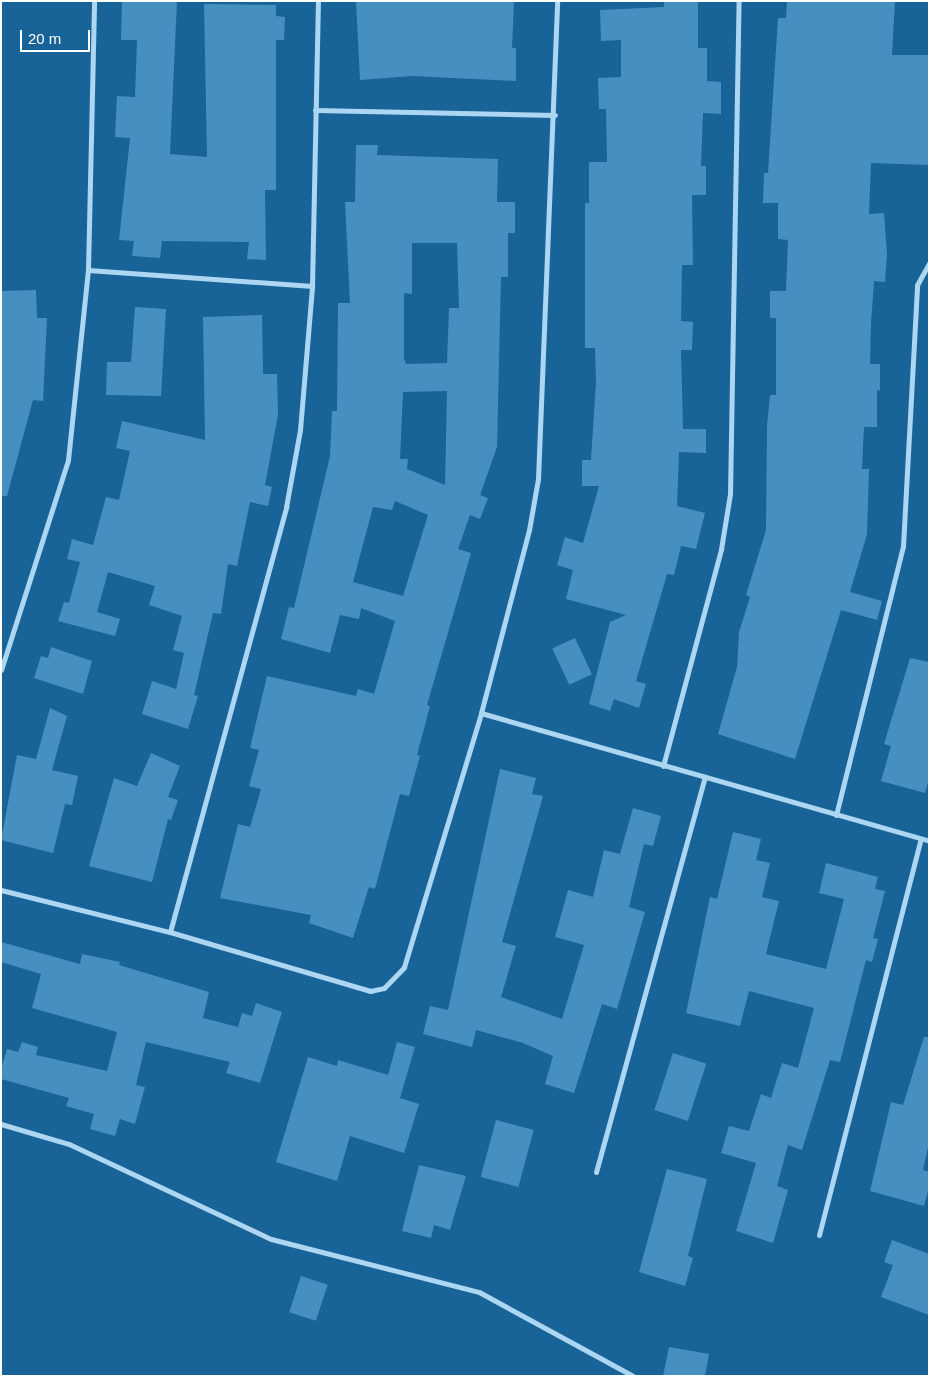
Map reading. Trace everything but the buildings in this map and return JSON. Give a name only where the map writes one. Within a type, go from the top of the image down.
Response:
[{"type":"street","points":[[1,670],[68,460],[88,270],[94,1]]},
{"type":"street","points":[[170,932],[286,507],[300,430],[312,286],[318,1]]},
{"type":"street","points":[[1,890],[170,932],[370,991],[384,988],[404,967],[481,713],[529,530],[538,479],[555,115],[557,1]]},
{"type":"street","points":[[663,766],[721,549],[730,494],[739,1]]},
{"type":"street","points":[[315,110],[555,115]]},
{"type":"street","points":[[836,815],[902,546],[917,285],[929,263]]},
{"type":"street","points":[[88,270],[312,286]]},
{"type":"street","points":[[481,713],[929,841]]},
{"type":"street","points":[[596,1172],[705,777]]},
{"type":"street","points":[[819,1235],[921,839]]},
{"type":"street","points":[[1,1124],[69,1144],[271,1239],[478,1292],[633,1376]]}]
